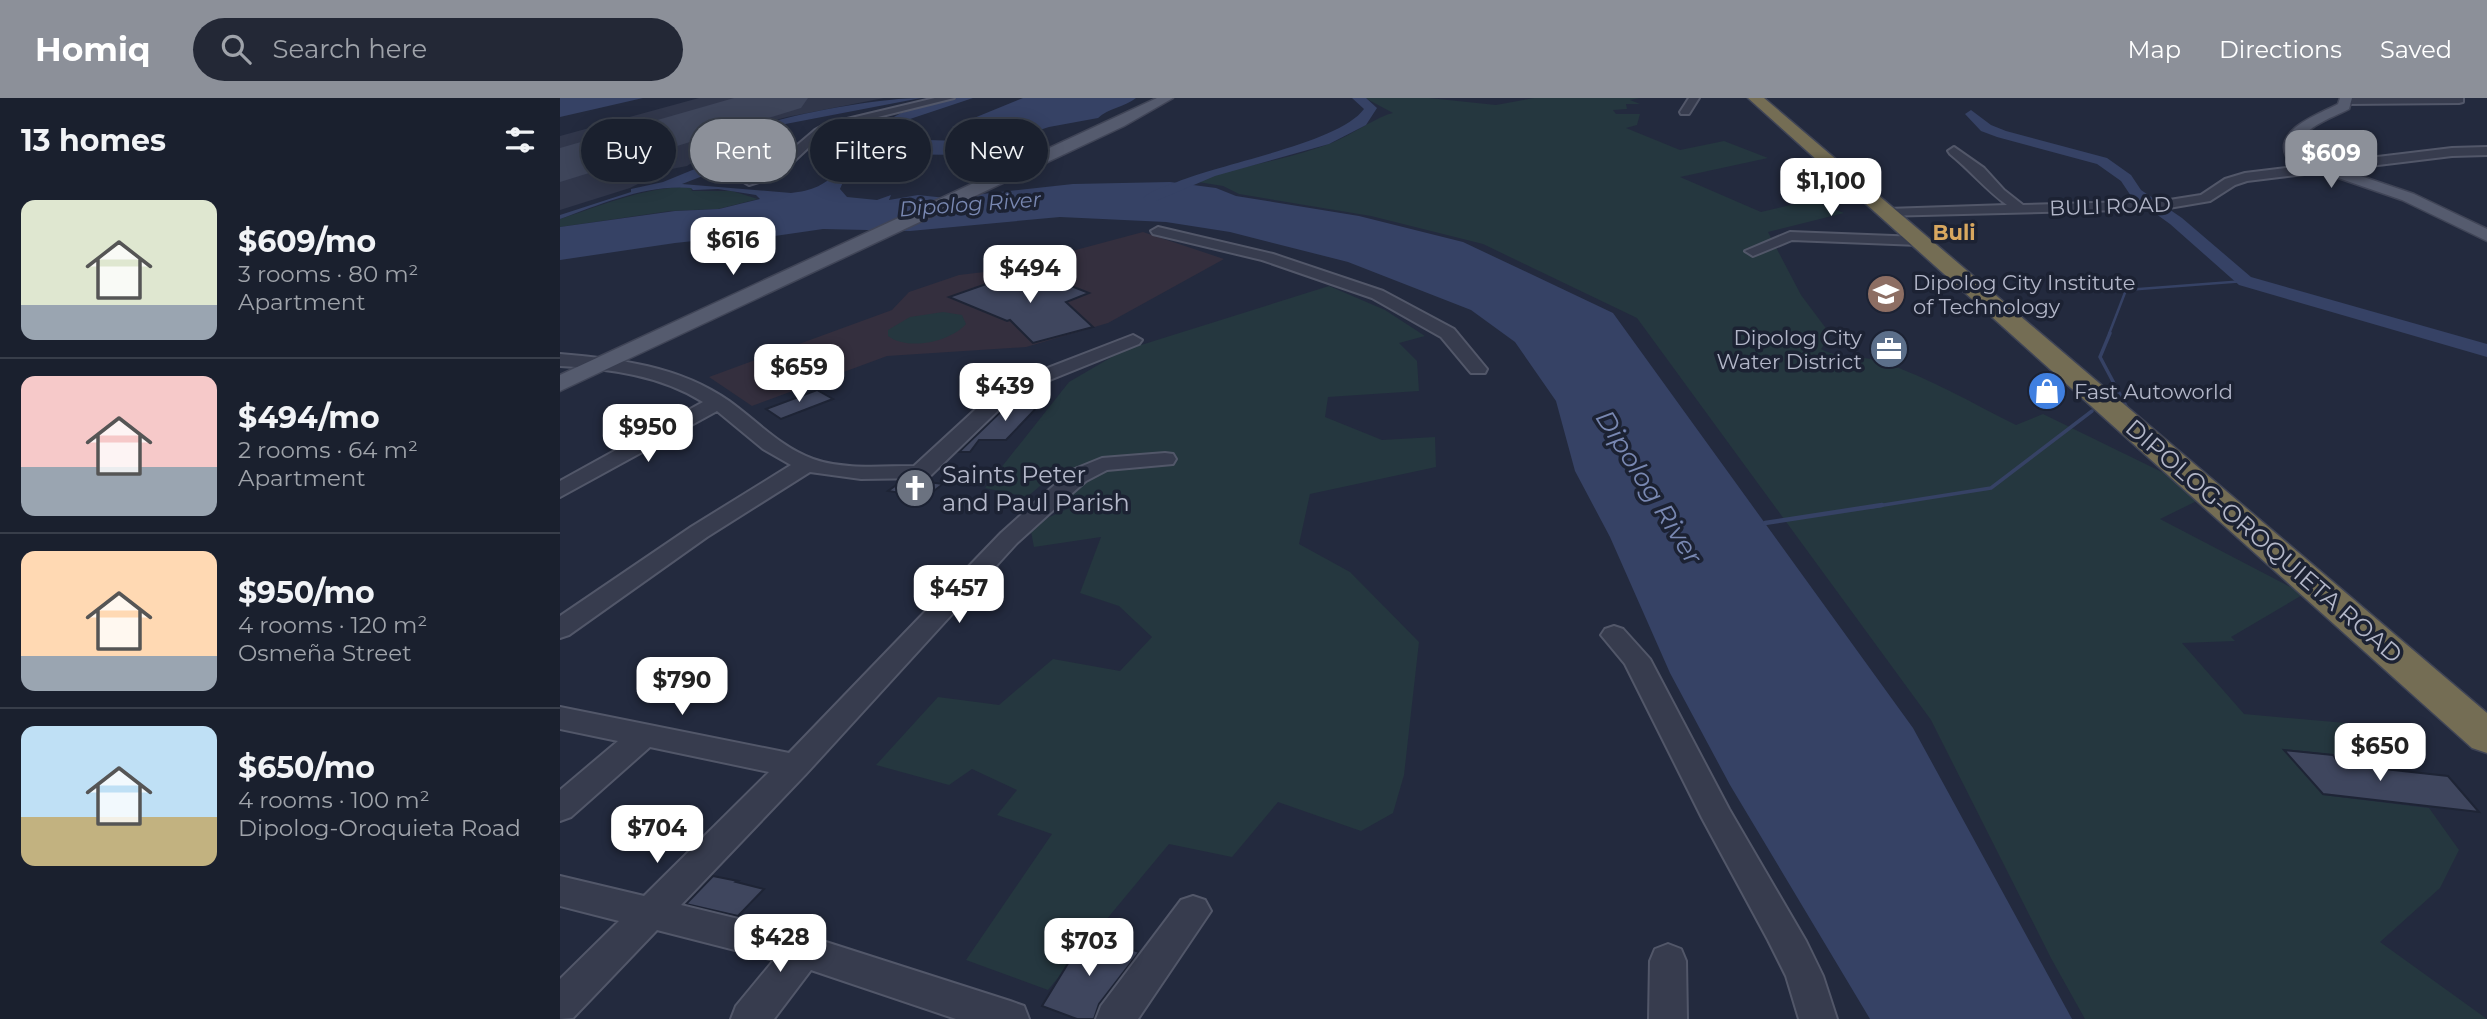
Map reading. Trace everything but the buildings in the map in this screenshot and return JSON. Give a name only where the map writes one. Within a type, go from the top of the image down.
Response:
[{"type":"highway","name":"DIPOLOG-OROQUIETA ROAD","points":[[1755,98],[2487,737]]},
{"type":"main road","points":[[560,384],[1167,98]]},
{"type":"main road","points":[[2347,99],[2340,108],[2302,127],[2289,149],[2301,159],[2400,194],[2487,236]]},
{"type":"street","points":[[796,152],[819,131],[830,126],[949,98]]},
{"type":"street","points":[[1685,112],[1694,98]]},
{"type":"street","points":[[2347,99],[2459,100]]},
{"type":"street","points":[[1954,151],[1980,171],[1999,193],[2020,209]]},
{"type":"street","name":"BULI ROAD","points":[[1887,213],[2156,206],[2204,198],[2237,179],[2401,158],[2487,151]]},
{"type":"street","points":[[1155,232],[1339,286],[1434,332],[1473,370]]},
{"type":"street","points":[[1753,251],[1790,236],[1919,241]]},
{"type":"street","points":[[560,360],[602,363],[668,376],[684,382],[718,403],[780,452],[807,464],[834,469],[921,473],[1008,390],[1133,340]]},
{"type":"street","points":[[560,490],[690,416],[718,403]]},
{"type":"street","points":[[560,1005],[795,765],[1009,538],[1078,476],[1101,464],[1165,459]]},
{"type":"street","points":[[560,629],[699,533],[807,464]]},
{"type":"street","points":[[1614,635],[1636,659],[1804,978],[1818,1019]]},
{"type":"street","points":[[560,718],[795,765]]},
{"type":"street","points":[[560,808],[645,736]]},
{"type":"street","points":[[560,891],[804,951],[1010,1019]]},
{"type":"street","points":[[1115,1019],[1194,911]]},
{"type":"street","points":[[750,1019],[804,951]]},
{"type":"street","points":[[1668,961],[1668,1019]]},
{"type":"shaded area","points":[[699,98],[884,98],[780,119],[690,119],[690,164],[676,168],[676,119],[622,119]]},
{"type":"shaded area","points":[[1365,98],[1429,98],[1496,105],[1534,98],[1640,98],[1630,100],[1640,104],[1626,104],[1627,109],[1613,110],[1616,114],[1640,114],[1637,125],[1626,128],[1680,150],[1724,141],[1768,158],[1680,177],[1761,212],[1811,200],[1844,213],[1768,232],[1801,295],[1831,335],[1821,349],[1900,368],[2016,425],[2043,414],[2209,495],[2160,519],[2304,594],[2231,637],[2235,641],[2182,643],[2244,714],[2357,724],[2386,760],[2283,749],[2323,795],[2429,808],[2459,850],[2440,888],[2380,942],[2487,1019],[2085,1019],[2052,960],[1931,720],[1637,318],[1483,244],[1371,216],[1239,194],[1223,186],[1198,182],[1216,174],[1320,147],[1393,113]]},
{"type":"shaded area","points":[[581,130],[581,182],[642,182],[560,210],[560,136]]},
{"type":"shaded area","points":[[691,188],[692,191],[732,191],[758,199],[718,209],[670,211],[560,227],[560,219],[605,204],[650,191]]},
{"type":"shaded area","points":[[1143,232],[1224,259],[1108,323],[1026,347],[887,356],[752,406],[709,377],[892,310],[909,292],[959,275],[1001,270]]},
{"type":"shaded area","points":[[1329,286],[1385,310],[1425,336],[1399,343],[1417,361],[1419,391],[1328,397],[1325,417],[1382,440],[1435,437],[1436,467],[1310,494],[1299,544],[1350,572],[1419,642],[1404,775],[1393,813],[1361,831],[1278,802],[1232,857],[1169,844],[1048,990],[966,960],[1052,834],[997,815],[1017,790],[972,769],[949,785],[876,765],[938,697],[999,705],[1053,659],[1120,671],[1152,637],[1119,606],[1080,593],[1101,537],[1034,547],[1030,526],[1078,504],[1063,497],[1073,472],[1059,470],[1027,497],[985,488],[1069,382],[1122,351]]},
{"type":"shaded area","points":[[943,312],[962,315],[966,324],[950,336],[917,344],[896,341],[888,336],[888,330],[910,317]]},
{"type":"water","points":[[560,98],[643,98],[560,117]]},
{"type":"water","points":[[921,98],[796,122],[796,119],[785,119],[841,107]]},
{"type":"water","points":[[1023,98],[1136,98],[1098,118],[1048,127],[1048,119],[972,119]]},
{"type":"water","points":[[931,140],[945,141],[945,155],[931,155]]},
{"type":"water","points":[[690,171],[690,181],[682,184],[791,193],[812,189],[826,182],[843,182],[840,189],[847,197],[877,200],[891,195],[889,200],[918,195],[946,198],[1073,184],[1170,182],[1216,188],[1236,196],[1359,216],[1463,242],[1613,313],[1913,728],[2072,1019],[1870,1019],[1730,785],[1670,673],[1610,537],[1575,471],[1556,401],[1515,342],[1471,310],[1348,262],[1230,232],[1166,222],[1060,217],[910,231],[823,229],[768,237],[731,237],[675,243],[560,260],[560,227],[675,211],[719,209],[760,199],[756,195],[718,189],[658,189],[624,196],[560,219],[560,215],[631,192],[631,189],[676,182],[676,177]]},
{"type":"waterway","name":"Dipolog River","points":[[900,119],[967,98]]},
{"type":"waterway","name":"Dipolog River","points":[[1151,198],[1210,173],[1324,141],[1361,122],[1371,108],[1358,98]]},
{"type":"waterway","points":[[1971,114],[1986,128],[2002,134],[2102,161],[2126,178],[2136,193],[2176,221],[2245,281],[2487,351]]},
{"type":"waterway","points":[[2109,334],[2126,290],[2245,281]]},
{"type":"waterway","points":[[2110,333],[2100,357],[2126,406]]},
{"type":"waterway","points":[[1871,507],[1991,488],[2092,411]]},
{"type":"waterway","points":[[1765,523],[1882,505]]},
{"type":"runway","points":[[560,165],[785,98]]},
{"type":"place","name":"Dipolog City Institute of Technology","points":[[1886,294]]},
{"type":"place","name":"Dipolog City Water District","points":[[1889,349]]},
{"type":"place","name":"Fast Autoworld","points":[[2047,391]]},
{"type":"place","name":"Saints Peter and Paul Parish","points":[[915,488]]},
{"type":"district","name":"Buli","points":[[1954,232]]}]
